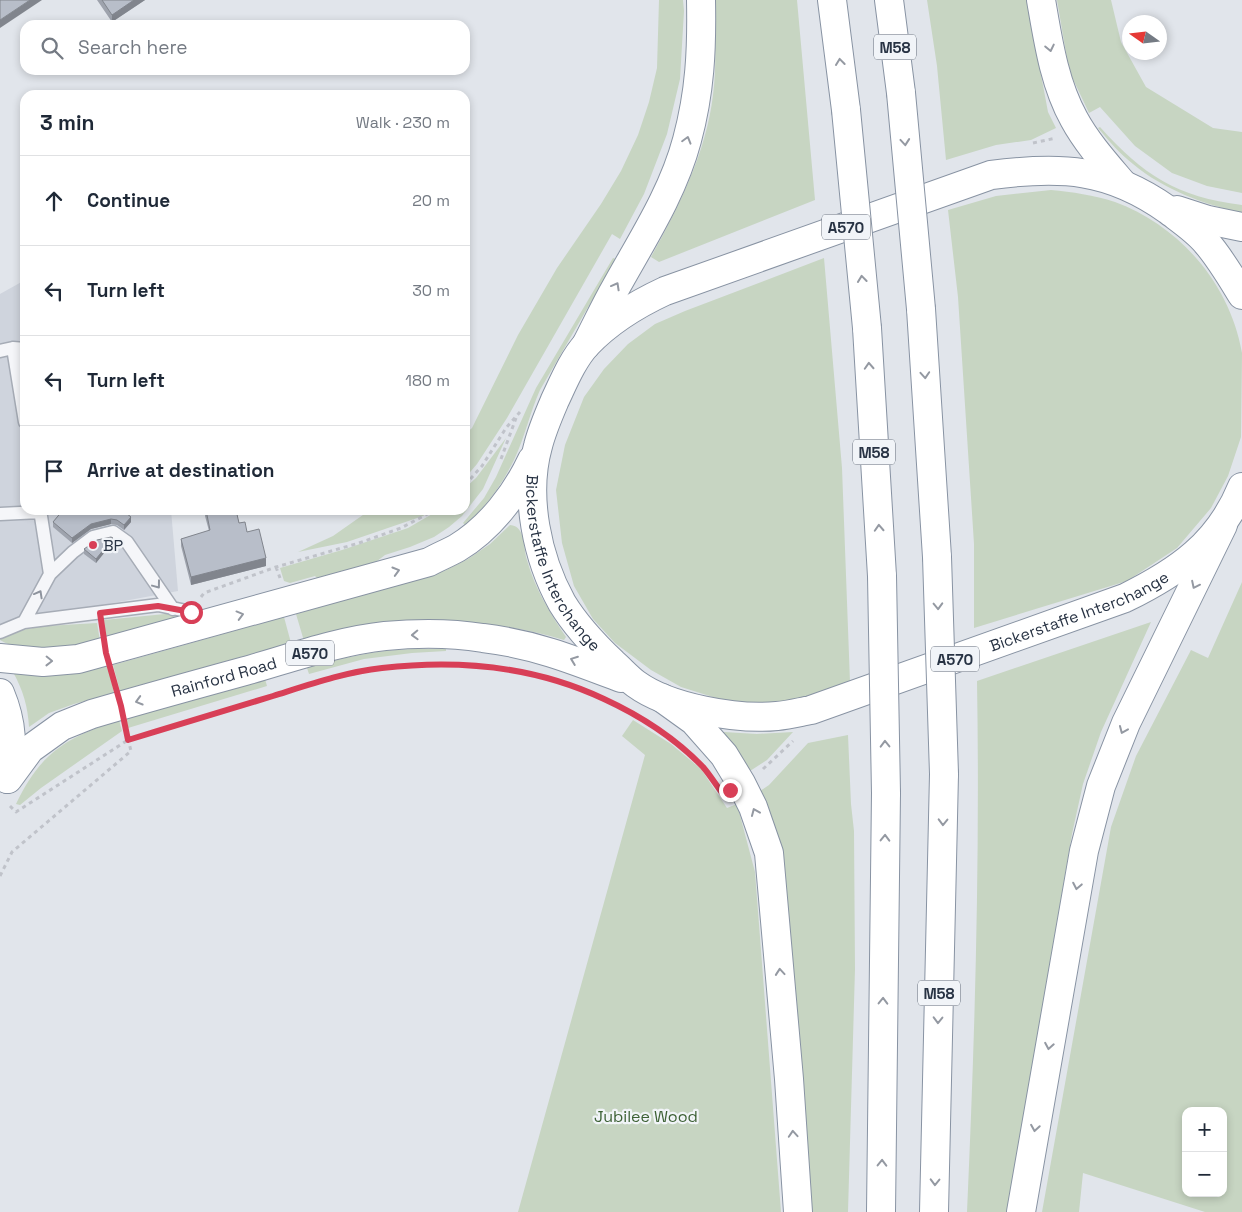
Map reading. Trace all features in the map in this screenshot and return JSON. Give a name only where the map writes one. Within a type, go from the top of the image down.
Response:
[{"type":"highway","points":[[586,345],[664,201],[687,141],[700,77],[702,49],[701,0]]},
{"type":"highway","name":"M58","points":[[832,0],[846,110],[867,328],[882,576],[886,793],[881,1212]]},
{"type":"highway","name":"M58","points":[[889,0],[901,93],[921,309],[937,557],[944,774],[934,1212]]},
{"type":"highway","points":[[1041,0],[1052,60],[1074,120],[1102,160],[1123,184]]},
{"type":"highway","name":"Bickerstaffe Interchange","points":[[1240,492],[1223,525],[1195,555],[1156,583],[1125,598],[811,710],[779,716],[728,715],[662,698],[636,684],[597,648],[583,632],[562,603],[548,573],[539,543],[534,508],[533,477],[538,446],[565,378],[586,345],[634,307],[665,291],[991,175],[1028,170],[1065,170],[1097,176],[1123,184],[1153,200],[1184,221],[1206,241],[1242,295]]},
{"type":"highway","name":"A570","points":[[1153,200],[1208,220],[1242,227]]},
{"type":"highway","name":"A570","points":[[0,658],[43,662],[78,659],[202,617],[429,562],[458,548],[485,527],[515,490],[538,446]]},
{"type":"highway","points":[[1021,1212],[1071,916],[1091,818],[1112,754],[1223,525]]},
{"type":"highway","name":"Rainford Road","points":[[4,792],[30,749],[62,726],[92,714],[353,642],[385,636],[451,635],[483,637],[520,644],[552,652],[636,684]]},
{"type":"highway","points":[[0,693],[8,713],[12,746],[4,792]]},
{"type":"highway","points":[[662,698],[694,722],[724,755],[742,783],[753,807],[769,853],[790,1079],[798,1212]]},
{"type":"lane","points":[[0,351],[19,349]]},
{"type":"lane","points":[[0,514],[20,512]]},
{"type":"lane","points":[[41,515],[50,574]]},
{"type":"lane","points":[[24,622],[50,574],[72,552],[93,537],[113,532],[127,542],[174,609]]},
{"type":"lane","points":[[0,632],[24,622],[158,606],[202,617]]},
{"type":"path","points":[[498,466],[517,416]]},
{"type":"path","points":[[202,617],[204,593],[276,567],[368,540],[401,528],[426,515]]},
{"type":"path","points":[[4,792],[16,812],[128,740],[330,679],[381,668],[464,664]]},
{"type":"path","points":[[0,876],[12,852],[131,751],[121,706]]},
{"type":"shaded area","points":[[20,283],[20,515],[171,515],[178,591],[0,624],[0,294]]},
{"type":"green space","points":[[659,0],[683,0],[680,79],[667,134],[644,194],[620,239],[612,234],[507,418],[470,472],[470,430],[518,335],[557,268],[621,171],[638,135],[649,102],[657,68]]},
{"type":"green space","points":[[713,0],[797,0],[815,200],[659,262],[651,257],[690,179],[709,117],[715,71]]},
{"type":"green space","points":[[927,0],[1027,0],[1048,112],[1056,128],[1031,140],[996,145],[946,160],[937,66]]},
{"type":"green space","points":[[1057,0],[1111,0],[1122,44],[1122,60],[1131,60],[1146,87],[1213,128],[1242,132],[1242,193],[1207,186],[1172,173],[1135,146],[1100,107],[1089,113],[1072,77]]},
{"type":"green space","points":[[1100,127],[1131,158],[1163,181],[1198,196],[1242,205],[1242,213],[1213,205],[1171,189],[1145,173],[1124,156],[1098,128]]},
{"type":"green space","points":[[1051,190],[1099,197],[1139,213],[1161,226],[1181,242],[1214,281],[1236,328],[1242,353],[1241,437],[1228,476],[1211,508],[1177,548],[1127,581],[974,628],[974,544],[958,297],[948,210],[996,196]]},
{"type":"green space","points":[[613,258],[616,259],[540,390],[518,451],[499,487],[487,503],[465,525],[463,523],[484,498],[496,477],[536,388]]},
{"type":"green space","points":[[824,258],[842,468],[850,682],[784,704],[749,703],[716,698],[681,687],[651,670],[615,643],[593,619],[574,586],[562,543],[556,490],[565,445],[584,397],[604,369],[628,344],[655,324]]},
{"type":"green space","points":[[506,438],[483,489],[470,506],[470,483]]},
{"type":"green space","points":[[363,515],[424,515],[347,542],[298,552],[333,536]]},
{"type":"green space","points":[[430,515],[463,515],[434,537],[385,555],[372,565],[318,579],[315,576],[290,583],[284,581],[280,568],[408,528]]},
{"type":"green space","points":[[510,525],[515,526],[521,533],[534,581],[566,637],[564,640],[515,628],[466,622],[417,621],[359,626],[304,641],[296,614],[444,571],[468,559],[490,544]]},
{"type":"green space","points":[[1242,582],[1242,1212],[1205,1212],[1083,1173],[1079,1212],[1042,1212],[1111,827],[1136,756],[1191,650],[1208,658]]},
{"type":"green space","points":[[175,613],[177,617],[175,620],[106,639],[104,620]]},
{"type":"green space","points":[[284,617],[291,643],[120,691],[113,665]]},
{"type":"green space","points":[[1151,622],[1101,732],[1083,784],[1072,834],[1007,1212],[967,1212],[976,946],[978,814],[977,681]]},
{"type":"green space","points":[[97,623],[100,641],[89,643],[63,647],[35,648],[10,645],[0,640],[2,633],[46,626]]},
{"type":"green space","points":[[412,649],[446,649],[446,651],[364,659],[309,674],[307,668],[359,655]]},
{"type":"green space","points":[[108,666],[114,693],[49,713],[29,727],[20,685],[13,672],[67,675]]},
{"type":"green space","points":[[265,679],[267,686],[128,728],[126,718]]},
{"type":"green space","points":[[119,720],[122,731],[20,805],[16,804],[35,771],[57,749],[84,733]]},
{"type":"green space","name":"Jubilee Wood","points":[[633,720],[671,744],[701,769],[727,808],[737,804],[755,872],[781,1212],[518,1212],[645,755],[622,736]]},
{"type":"green space","points":[[793,732],[767,760],[750,771],[722,733],[757,734]]},
{"type":"green space","points":[[848,735],[854,831],[855,969],[848,1212],[810,1212],[778,837],[760,791],[769,785],[808,743]]},
{"type":"building","points":[[0,0],[30,0],[0,20]]},
{"type":"building","points":[[102,0],[134,0],[112,15]]},
{"type":"building","points":[[59,515],[128,515],[131,517],[124,525],[117,520],[111,519],[91,524],[72,538],[53,522]]},
{"type":"building","points":[[207,515],[237,515],[239,523],[245,522],[247,532],[259,529],[266,558],[191,577],[181,539],[210,530]]},
{"type":"building","points":[[113,538],[96,559],[84,549],[97,540]]},
{"type":"place","name":"BP","points":[[93,545]]},
{"type":"route","points":[[191,612],[158,606],[100,613],[106,653],[121,706],[128,740],[330,679],[381,668],[436,664],[493,666],[557,680],[619,706],[675,740],[704,768],[723,794],[730,790]]}]
